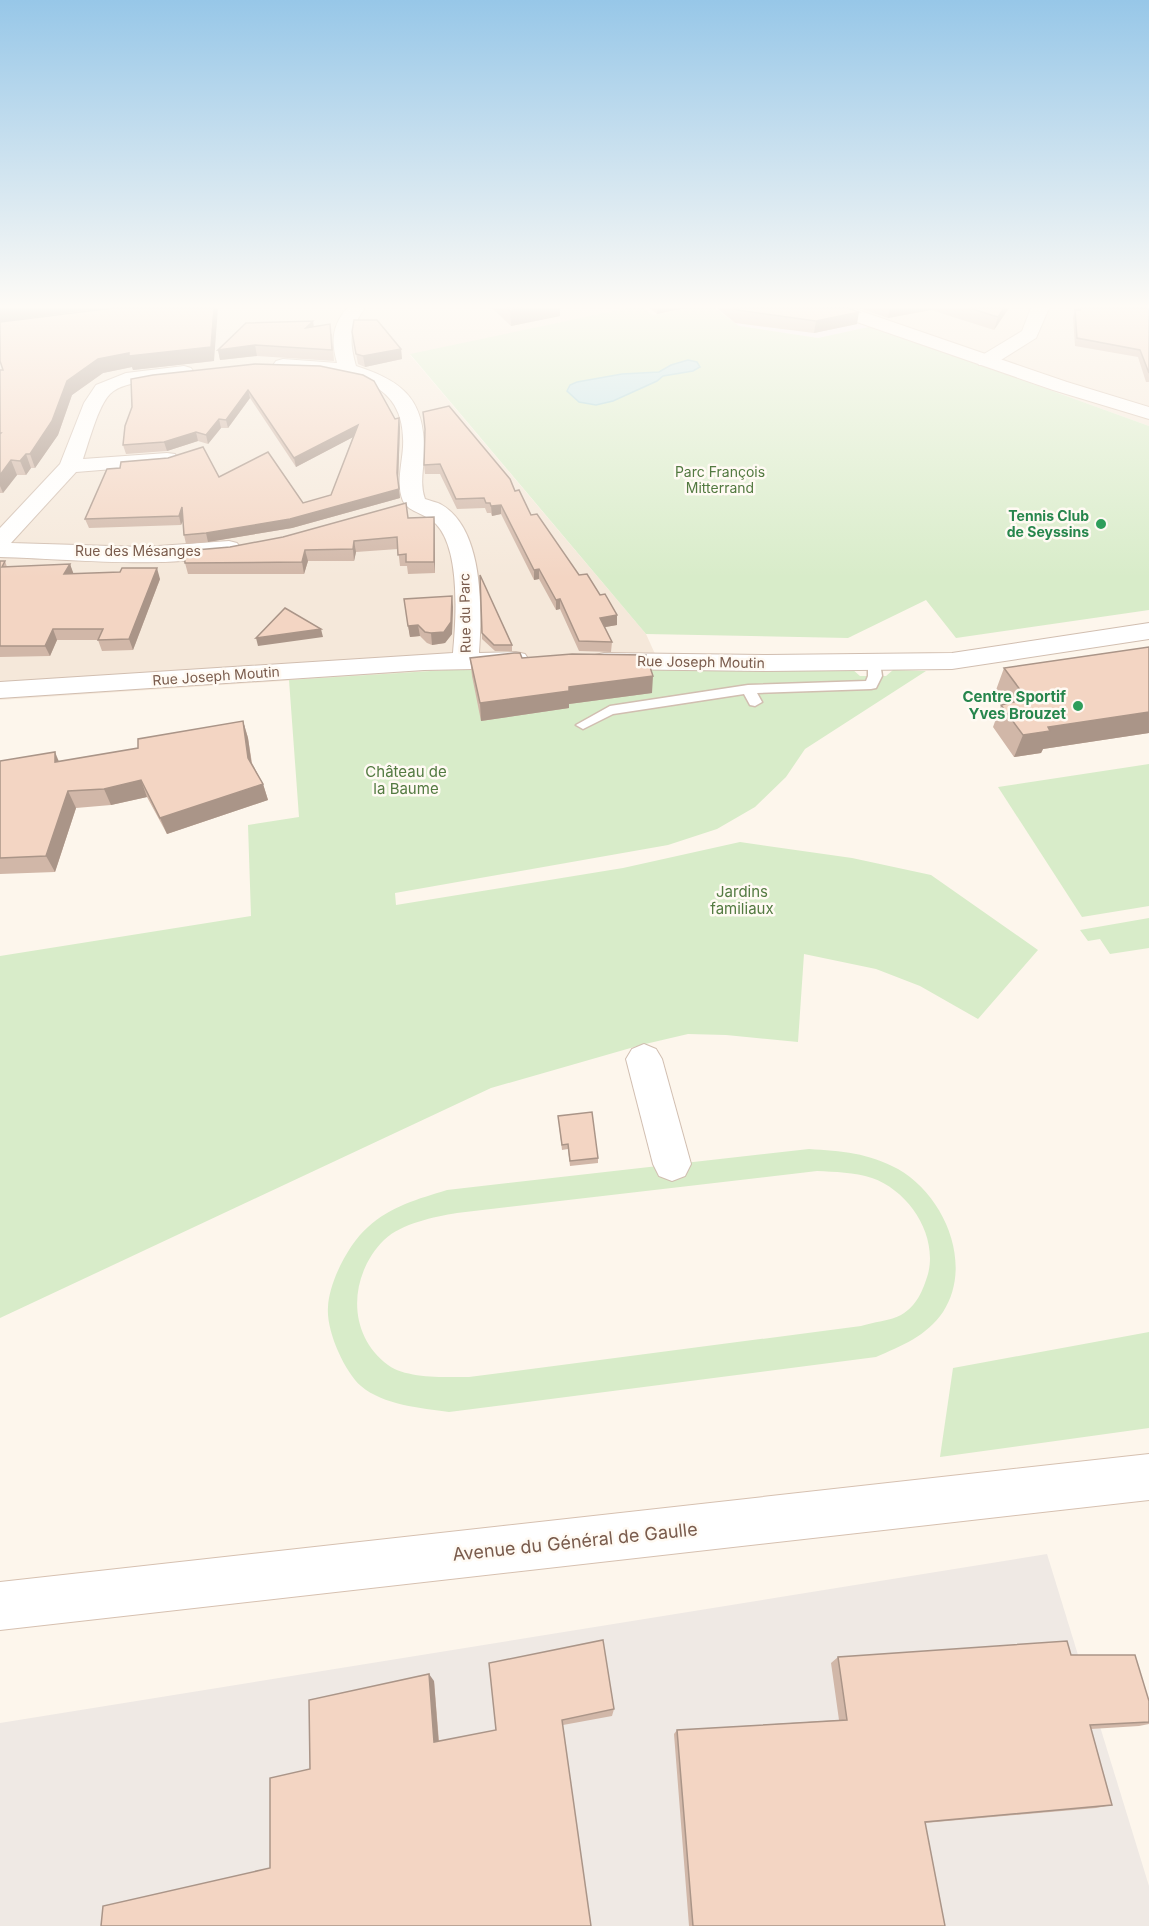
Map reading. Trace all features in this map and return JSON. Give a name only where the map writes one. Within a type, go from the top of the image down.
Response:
[{"type":"street","points":[[0,542],[70,466],[97,398]]},
{"type":"street","points":[[392,510],[415,503],[410,489],[414,432],[404,398]]},
{"type":"street","points":[[1102,398],[1149,413]]},
{"type":"street","points":[[70,466],[170,459],[190,452]]},
{"type":"street","name":"Rue du Parc","points":[[415,503],[438,512],[458,537],[466,573],[465,661]]},
{"type":"street","name":"Rue des Mésanges","points":[[0,550],[137,554],[204,552],[246,546]]},
{"type":"street","name":"Rue Joseph Moutin","points":[[578,661],[952,660],[1149,631]]},
{"type":"street","name":"Rue Joseph Moutin","points":[[0,690],[465,661],[543,660]]},
{"type":"street","points":[[644,1059],[672,1164]]},
{"type":"street","name":"Avenue du Général de Gaulle","points":[[0,1606],[1149,1477]]},
{"type":"lane","points":[[583,724],[610,710],[748,689],[871,685],[875,676],[874,662]]},
{"type":"lane","points":[[748,689],[755,702]]},
{"type":"shaded area","points":[[0,398],[446,398],[646,634],[665,676],[446,670],[0,700]]},
{"type":"shaded area","points":[[1071,398],[1149,398],[1149,426]]},
{"type":"shaded area","points":[[1047,1554],[1149,1886],[1149,1926],[0,1926],[0,1723]]},
{"type":"green space","name":"Parc François Mitterrand","points":[[447,398],[1071,398],[1149,426],[1149,610],[956,638],[926,600],[848,638],[646,634]]},
{"type":"green space","points":[[852,669],[860,676],[886,676],[893,670],[926,671],[805,749],[786,777],[755,807],[717,829],[668,845],[395,893],[396,905],[623,868],[740,842],[852,858],[931,875],[1038,950],[978,1019],[920,986],[876,969],[804,954],[798,1042],[688,1034],[641,1045],[491,1088],[0,1318],[0,956],[251,916],[248,825],[299,817],[289,680],[446,670]]},
{"type":"green space","points":[[1149,764],[1149,906],[1082,917],[998,787]]},
{"type":"green space","points":[[1149,918],[1149,948],[1110,954],[1100,939],[1088,941],[1080,930]]},
{"type":"green space","points":[[809,1149],[855,1154],[876,1159],[898,1169],[929,1196],[941,1213],[949,1232],[955,1253],[956,1273],[952,1293],[937,1320],[913,1339],[876,1357],[449,1412],[403,1405],[380,1398],[370,1392],[361,1386],[348,1371],[337,1350],[330,1327],[329,1297],[336,1275],[347,1253],[368,1227],[395,1208],[447,1190]],"holes":[[[817,1171],[872,1178],[898,1193],[918,1216],[929,1244],[928,1274],[915,1302],[901,1315],[861,1326],[469,1377],[416,1375],[396,1370],[374,1352],[359,1321],[357,1304],[359,1287],[372,1254],[391,1234],[419,1222],[457,1213]]]},
{"type":"green space","points":[[1149,1332],[1149,1428],[940,1457],[953,1368]]},
{"type":"water","points":[[575,398],[620,398],[596,405],[579,402]]},
{"type":"building","points":[[0,398],[61,398],[52,421],[30,454],[26,454],[20,461],[11,460],[0,475]]},
{"type":"building","points":[[132,398],[242,398],[226,420],[219,419],[206,435],[196,432],[164,442],[123,445],[125,426],[132,407]]},
{"type":"building","points":[[253,398],[383,398],[395,419],[399,418],[397,473],[399,489],[290,519],[206,533],[184,535],[182,507],[179,516],[85,519],[107,469],[120,468],[121,462],[168,458],[203,447],[219,477],[268,452],[303,503],[331,495],[358,425],[294,458]]},
{"type":"building","points":[[449,406],[510,479],[515,491],[519,490],[531,515],[537,514],[579,575],[587,574],[600,595],[605,594],[617,615],[600,618],[612,642],[579,641],[560,599],[556,600],[539,569],[534,570],[501,505],[491,506],[484,498],[456,499],[440,464],[424,465],[423,412]]},
{"type":"building","points":[[406,503],[408,518],[434,517],[434,562],[406,562],[406,554],[398,555],[397,537],[354,541],[353,549],[305,550],[302,562],[185,563],[184,551],[230,547],[283,537]]},
{"type":"building","points":[[0,561],[5,561],[2,567],[70,564],[64,574],[120,572],[122,568],[157,568],[129,639],[98,640],[103,629],[53,629],[45,646],[0,646]]},
{"type":"building","points":[[480,575],[512,645],[494,645],[482,633]]},
{"type":"building","points":[[452,596],[451,622],[444,632],[425,632],[418,625],[408,626],[404,599]]},
{"type":"building","points":[[285,608],[321,629],[256,638]]},
{"type":"building","name":"Centre Sportif Yves Brouzet","points":[[1149,647],[1149,712],[1048,727],[1050,731],[1023,735],[1001,705],[1027,699],[1004,668]]},
{"type":"building","points":[[520,653],[522,658],[572,654],[646,655],[653,676],[569,687],[569,691],[480,703],[470,658]]},
{"type":"building","points":[[243,721],[248,758],[263,784],[160,818],[141,780],[104,789],[68,791],[46,856],[0,858],[0,761],[55,752],[55,762],[138,748],[138,739]]},
{"type":"building","points":[[592,1112],[598,1158],[570,1161],[568,1144],[562,1145],[558,1116]]},
{"type":"building","points":[[603,1640],[614,1709],[562,1720],[591,1926],[101,1926],[103,1906],[270,1868],[270,1778],[310,1769],[309,1700],[429,1674],[434,1742],[496,1730],[489,1663]]},
{"type":"building","points":[[1067,1641],[1071,1655],[1135,1655],[1149,1701],[1149,1722],[1090,1725],[1112,1805],[925,1822],[945,1926],[693,1926],[677,1730],[847,1720],[838,1657]]},
{"type":"place","name":"Tennis Club de Seyssins","points":[[1101,524]]},
{"type":"place","name":"Centre Sportif Yves Brouzet","points":[[1078,706]]},
{"type":"park label","name":"Château de la Baume","points":[[406,780]]},
{"type":"park label","name":"Jardins familiaux","points":[[742,900]]}]
